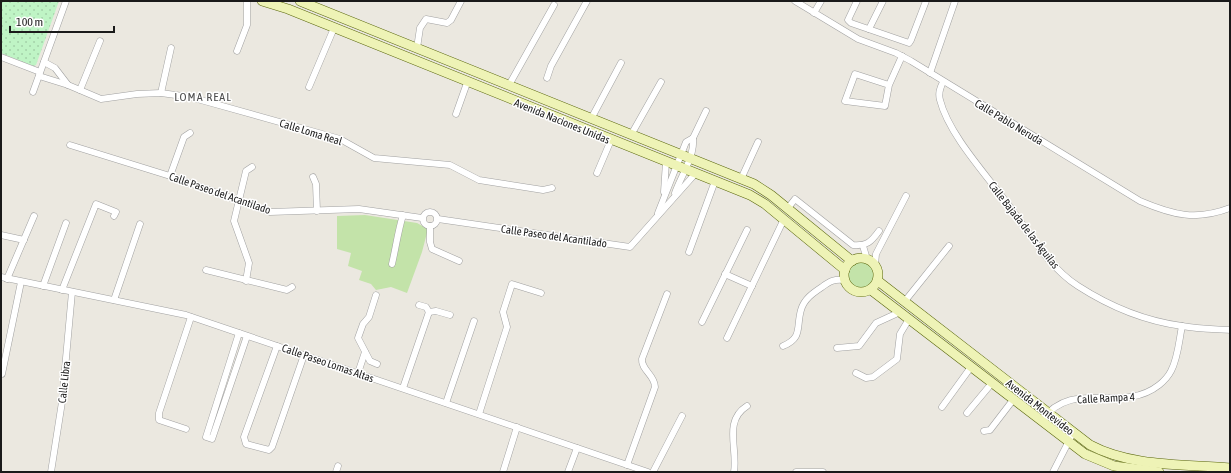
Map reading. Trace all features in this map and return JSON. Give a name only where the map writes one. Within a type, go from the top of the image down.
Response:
[{"type":"street","points":[[33,92],[66,1]]},
{"type":"street","points":[[236,51],[247,24],[247,1]]},
{"type":"street","name":"Avenida Naciones Unidas","points":[[262,1],[290,5],[334,28],[759,200],[845,270]]},
{"type":"street","name":"Avenida Naciones Unidas","points":[[300,1],[690,158],[763,189],[852,261]]},
{"type":"street","points":[[417,48],[420,28],[426,19],[447,23],[451,20],[461,1]]},
{"type":"street","points":[[547,78],[551,66],[587,1]]},
{"type":"street","name":"Calle Pablo Neruda","points":[[795,1],[858,39],[902,56],[1140,201],[1161,210],[1190,216],[1206,215],[1230,208]]},
{"type":"street","points":[[814,13],[821,1]]},
{"type":"street","points":[[857,1],[848,20],[909,43],[926,1]]},
{"type":"street","points":[[869,29],[883,1]]},
{"type":"street","points":[[930,73],[955,1]]},
{"type":"street","points":[[509,85],[554,5]]},
{"type":"street","points":[[309,87],[334,28]]},
{"type":"street","points":[[80,90],[100,41]]},
{"type":"street","points":[[161,93],[170,48]]},
{"type":"street","points":[[889,85],[855,74],[845,101],[885,106],[889,85],[902,56]]},
{"type":"street","name":"Calle Loma Real","points":[[1,57],[100,99],[133,94],[161,93],[190,97],[340,139],[374,158],[450,165],[479,180],[543,190],[552,188]]},
{"type":"street","name":"Calle Loma Real","points":[[44,62],[55,68],[68,85]]},
{"type":"street","points":[[591,119],[621,63]]},
{"type":"street","points":[[631,135],[661,82]]},
{"type":"street","name":"Calle Bajada de las Águilas","points":[[943,82],[939,94],[940,102],[960,139],[1035,242],[1065,277],[1078,286],[1127,312],[1182,326],[1230,330]]},
{"type":"street","points":[[456,114],[467,83]]},
{"type":"street","points":[[693,138],[706,111]]},
{"type":"street","points":[[170,176],[184,137],[190,133]]},
{"type":"street","name":"Calle Paseo del Acantilado","points":[[656,216],[686,142],[693,138],[694,145],[690,158],[673,198]]},
{"type":"street","points":[[597,173],[611,140]]},
{"type":"street","points":[[741,179],[758,142]]},
{"type":"street","name":"Calle Paseo del Acantilado","points":[[70,145],[170,176],[270,212],[359,210],[422,218]]},
{"type":"street","name":"Calle Paseo del Acantilado","points":[[664,197],[666,162]]},
{"type":"street","points":[[246,281],[249,263],[234,221],[246,171],[252,167]]},
{"type":"street","name":"Calle Paseo del Acantilado","points":[[438,219],[630,246],[695,174]]},
{"type":"street","points":[[312,177],[316,184],[317,211]]},
{"type":"street","points":[[689,252],[715,181]]},
{"type":"street","points":[[875,265],[867,259],[862,258],[852,261],[845,270],[844,280],[855,292],[860,293],[871,290],[878,281],[878,273],[875,265],[876,254],[906,196]]},
{"type":"street","points":[[788,208],[795,199],[853,245],[863,246],[870,242],[879,231]]},
{"type":"street","points":[[62,290],[96,204],[116,212],[114,216]]},
{"type":"street","points":[[432,211],[438,219],[435,225],[430,226],[425,224],[422,218],[425,213],[432,211]]},
{"type":"street","points":[[392,264],[402,215]]},
{"type":"street","points":[[4,278],[24,240],[34,216]]},
{"type":"street","points":[[727,338],[784,219]]},
{"type":"street","points":[[43,286],[66,223]]},
{"type":"street","points":[[114,300],[140,224]]},
{"type":"street","points":[[430,226],[430,242],[432,249],[459,261]]},
{"type":"street","points":[[702,322],[747,230]]},
{"type":"street","points":[[1,235],[24,240]]},
{"type":"street","points":[[863,246],[867,259]]},
{"type":"street","points":[[905,301],[949,246]]},
{"type":"street","points":[[206,270],[287,290],[292,287]]},
{"type":"street","points":[[725,274],[752,286]]},
{"type":"street","name":"Calle Paseo Lomas Altas","points":[[4,278],[191,317],[648,472]]},
{"type":"street","points":[[784,346],[793,342],[796,337],[801,310],[811,294],[833,279],[844,280]]},
{"type":"street","name":"Avenida Montevideo","points":[[878,281],[1047,413],[1085,454],[1114,466],[1143,471],[1160,472]]},
{"type":"street","points":[[2,374],[21,282]]},
{"type":"street","points":[[479,414],[507,327],[503,312],[512,284],[541,293]]},
{"type":"street","name":"Avenida Montevideo","points":[[871,290],[1041,421],[1070,438],[1104,452],[1145,461],[1230,468]]},
{"type":"street","name":"Calle Libra","points":[[50,472],[57,439],[72,292]]},
{"type":"street","points":[[626,465],[655,387],[655,381],[644,367],[642,359],[667,294]]},
{"type":"street","points":[[376,295],[369,317],[363,324],[358,338],[370,361],[377,364]]},
{"type":"street","points":[[419,305],[426,307],[429,312]]},
{"type":"street","points":[[429,312],[436,310],[450,315]]},
{"type":"street","points":[[403,388],[429,312]]},
{"type":"street","points":[[837,348],[859,346],[876,323],[900,312]]},
{"type":"street","points":[[186,429],[159,420],[159,413],[191,317]]},
{"type":"street","points":[[856,373],[866,378],[874,377],[897,359],[900,334],[909,319]]},
{"type":"street","points":[[446,403],[474,321]]},
{"type":"street","name":"Calle Rampa 4","points":[[1041,421],[1047,413],[1056,406],[1069,400],[1138,397],[1152,391],[1166,379],[1171,372],[1175,363],[1182,326]]},
{"type":"street","points":[[239,333],[206,437],[212,439],[247,336]]},
{"type":"street","points":[[277,346],[244,437],[246,444],[265,450],[269,450],[272,447],[304,355]]},
{"type":"street","points":[[358,373],[365,352]]},
{"type":"street","points":[[942,407],[971,367]]},
{"type":"street","points":[[967,413],[992,383]]},
{"type":"street","points":[[984,431],[990,430],[1013,400]]},
{"type":"street","points":[[734,472],[734,424],[736,415],[747,406]]},
{"type":"street","points":[[653,472],[682,416]]},
{"type":"street","points":[[503,472],[517,427]]},
{"type":"street","points":[[1053,472],[1070,438]]},
{"type":"street","points":[[568,472],[577,448]]},
{"type":"street","points":[[1143,471],[1145,461]]},
{"type":"street","points":[[796,472],[823,472]]},
{"type":"green space","points":[[1,1],[59,1],[36,65],[33,66],[1,53]]},
{"type":"green space","points":[[365,215],[417,223],[428,229],[422,252],[407,293],[391,287],[376,290],[371,284],[359,280],[362,271],[348,266],[351,253],[337,249],[337,216]]},
{"type":"green space","points":[[858,260],[864,260],[874,267],[877,276],[876,282],[870,289],[864,292],[858,292],[848,285],[845,279],[845,273],[852,263]]},
{"type":"district","name":"LOMA REAL","points":[[203,97]]}]
